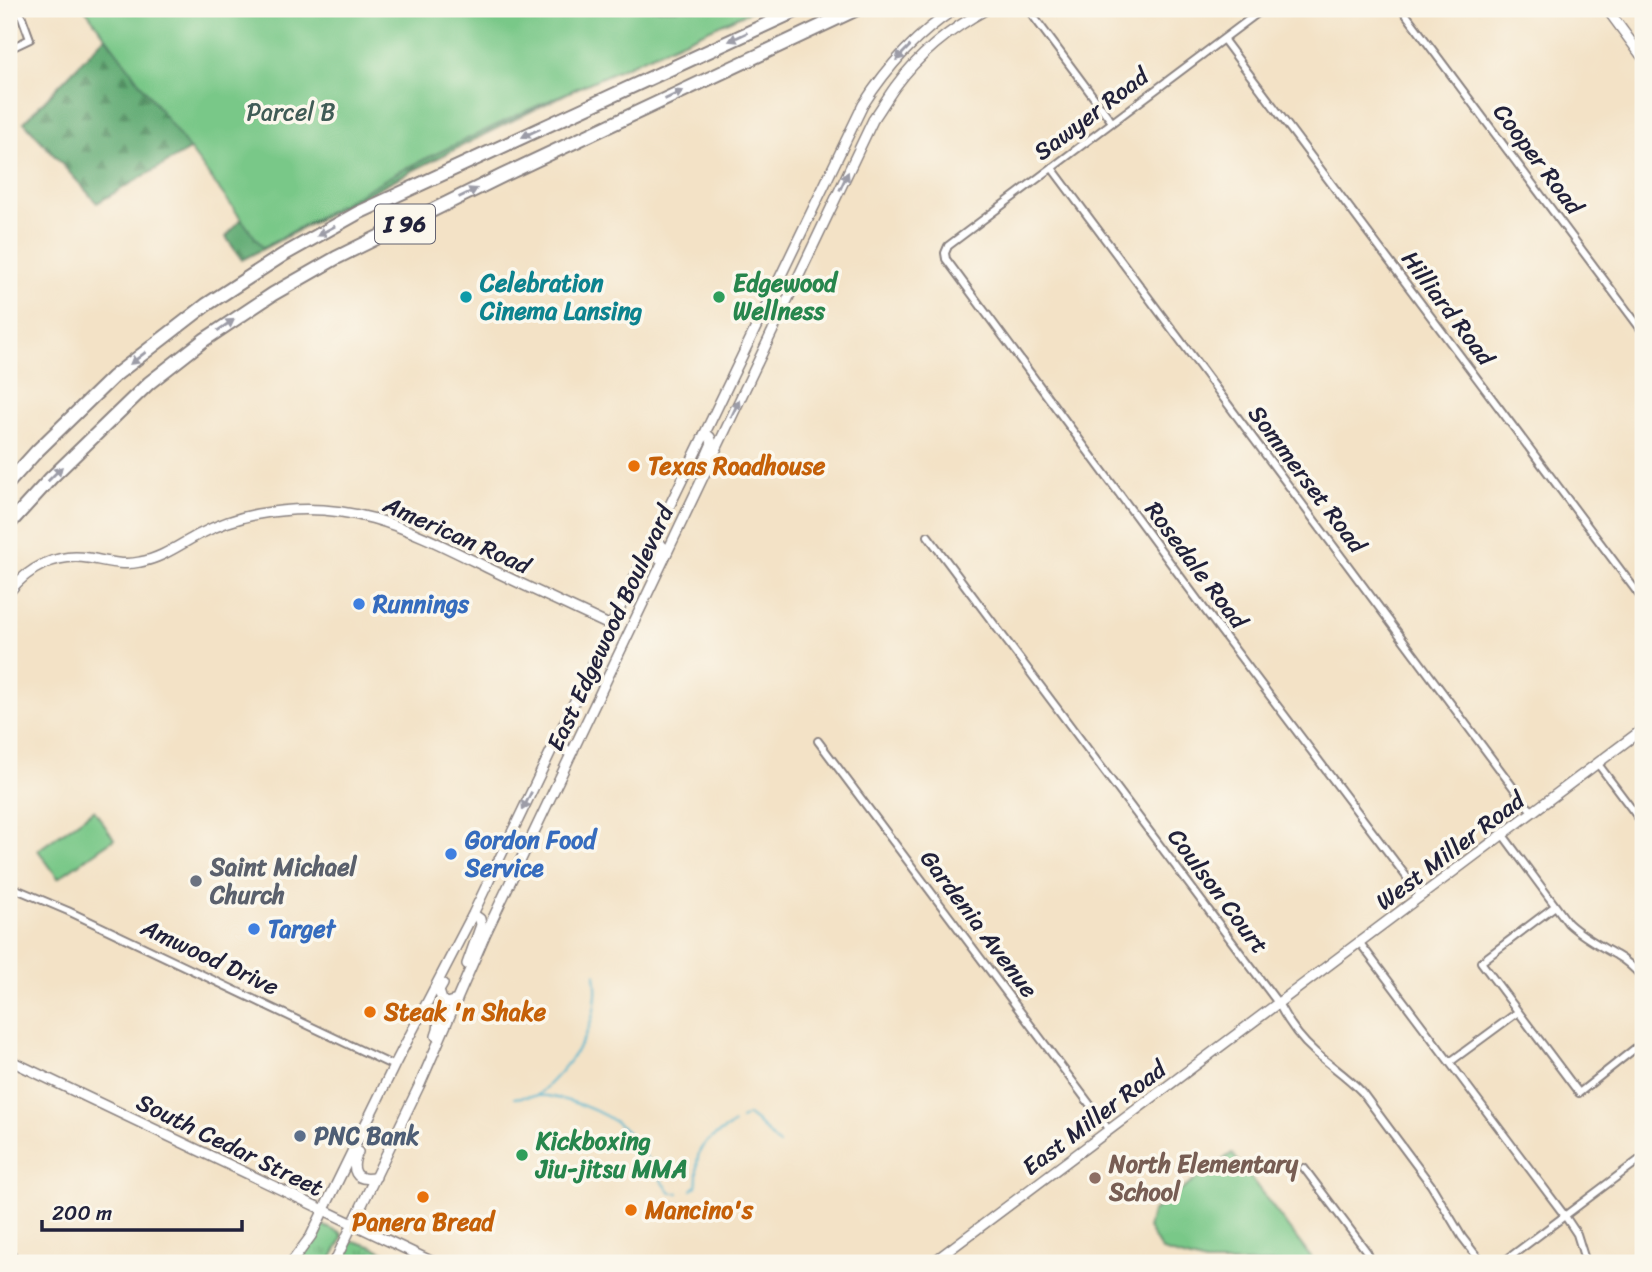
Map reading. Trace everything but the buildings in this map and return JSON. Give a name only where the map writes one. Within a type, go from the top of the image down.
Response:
[{"type":"highway","name":"I 96","points":[[9,482],[113,377],[206,305],[284,255],[358,213],[800,9]]},
{"type":"highway","name":"I 96","points":[[9,524],[51,478],[149,383],[205,340],[273,294],[336,258],[442,205],[857,9]]},
{"type":"highway","points":[[9,1255],[14,1263]]},
{"type":"street","points":[[9,49],[30,39],[19,9]]},
{"type":"street","points":[[682,523],[673,524],[669,517],[684,485],[685,472],[852,125],[889,68],[924,32],[955,9]]},
{"type":"street","name":"East Edgewood Boulevard","points":[[334,1263],[354,1225],[534,831],[873,120],[914,64],[953,30],[987,9]]},
{"type":"street","points":[[1028,9],[1112,122]]},
{"type":"street","name":"Sawyer Road","points":[[945,253],[948,246],[1263,9]]},
{"type":"street","name":"Cooper Road","points":[[1402,9],[1643,332]]},
{"type":"street","points":[[1607,9],[1643,58]]},
{"type":"street","name":"Hilliard Road","points":[[1223,39],[1643,600]]},
{"type":"street","points":[[854,159],[854,146],[874,109],[874,98],[870,94]]},
{"type":"street","points":[[828,215],[820,210],[820,204],[839,165],[837,156]]},
{"type":"street","name":"Sommerset Road","points":[[1052,168],[1534,812]]},
{"type":"street","points":[[779,317],[778,306],[797,265],[797,256],[792,251]]},
{"type":"street","name":"Rosedale Road","points":[[945,253],[946,259],[1164,554],[1421,896]]},
{"type":"street","points":[[9,268],[13,290],[9,296]]},
{"type":"street","points":[[698,487],[698,475],[712,443],[705,433]]},
{"type":"street","name":"East Edgewood Boulevard","points":[[291,1263],[308,1241],[324,1211],[394,1066],[473,914],[685,472]]},
{"type":"street","name":"American Road","points":[[9,592],[27,574],[55,560],[79,557],[119,564],[138,563],[158,557],[205,531],[233,521],[283,510],[323,510],[368,516],[405,528],[611,626]]},
{"type":"street","name":"Coulson Court","points":[[928,536],[1314,1051],[1362,1092],[1431,1185],[1462,1237],[1482,1263]]},
{"type":"street","points":[[635,621],[635,608],[663,551],[661,543],[657,540],[651,541]]},
{"type":"street","points":[[573,751],[566,751],[562,744],[563,738],[596,670],[595,659]]},
{"type":"street","name":"West Miller Road","points":[[1278,1003],[1643,729]]},
{"type":"street","name":"Gardenia Avenue","points":[[818,741],[1110,1130]]},
{"type":"street","points":[[534,831],[534,821],[555,775],[554,768],[545,763]]},
{"type":"street","points":[[1598,764],[1643,824]]},
{"type":"street","points":[[1503,835],[1579,934],[1619,956],[1643,978]]},
{"type":"street","name":"Amwood Drive","points":[[9,886],[79,916],[394,1066]]},
{"type":"street","points":[[1556,906],[1481,962],[1579,1093],[1643,1042]]},
{"type":"street","points":[[465,982],[465,968],[481,925],[480,919],[473,914]]},
{"type":"street","points":[[457,1000],[446,1003],[439,991],[465,941],[466,928]]},
{"type":"street","points":[[1360,943],[1565,1216],[1577,1234],[1586,1263]]},
{"type":"street","name":"East Miller Road","points":[[932,1263],[1278,1003]]},
{"type":"street","points":[[1450,1062],[1518,1012]]},
{"type":"street","points":[[409,1106],[412,1089],[439,1029],[437,1018],[433,1014],[420,1016]]},
{"type":"street","name":"South Cedar Street","points":[[9,1060],[435,1263]]},
{"type":"street","points":[[376,1177],[362,1178],[356,1173],[354,1161],[379,1109],[383,1089]]},
{"type":"street","points":[[1502,1263],[1643,1157]]},
{"type":"street","points":[[1304,1168],[1367,1252],[1372,1263]]},
{"type":"green space","name":"Parcel B","points":[[85,9],[755,9],[528,110],[400,171],[263,248]]},
{"type":"green space","name":"Parcel B","points":[[110,32],[651,51],[390,182],[242,260],[226,237],[245,214],[198,145],[97,203],[24,122]]},
{"type":"green space","points":[[94,810],[114,839],[58,878],[38,850]]},
{"type":"green space","points":[[1232,1153],[1315,1263],[1205,1263],[1162,1251],[1148,1228],[1152,1212]]},
{"type":"green space","points":[[322,1225],[342,1234],[329,1263],[296,1263],[309,1246]]},
{"type":"green space","points":[[354,1241],[407,1263],[341,1263],[348,1245]]},
{"type":"waterway","points":[[537,1096],[568,1063],[584,1038],[594,1010],[595,973]]},
{"type":"waterway","points":[[514,1098],[548,1096],[573,1102],[614,1121],[630,1135],[671,1193],[679,1193]]},
{"type":"waterway","points":[[741,1119],[748,1115],[779,1145]]},
{"type":"waterway","points":[[692,1190],[696,1186],[698,1157],[703,1146],[734,1124]]},
{"type":"place","name":"Celebration Cinema Lansing","points":[[466,297]]},
{"type":"place","name":"Edgewood Wellness","points":[[719,297]]},
{"type":"place","name":"Texas Roadhouse","points":[[634,466]]},
{"type":"place","name":"Runnings","points":[[359,604]]},
{"type":"place","name":"Gordon Food Service","points":[[451,854]]},
{"type":"place","name":"Saint Michael Church","points":[[196,881]]},
{"type":"place","name":"Target","points":[[254,929]]},
{"type":"place","name":"Steak 'n Shake","points":[[370,1012]]},
{"type":"place","name":"PNC Bank","points":[[300,1136]]},
{"type":"place","name":"Kickboxing Jiu-jitsu MMA","points":[[522,1155]]},
{"type":"place","name":"North Elementary School","points":[[1095,1178]]},
{"type":"place","name":"Panera Bread","points":[[423,1197]]},
{"type":"place","name":"Mancino's","points":[[631,1210]]}]
